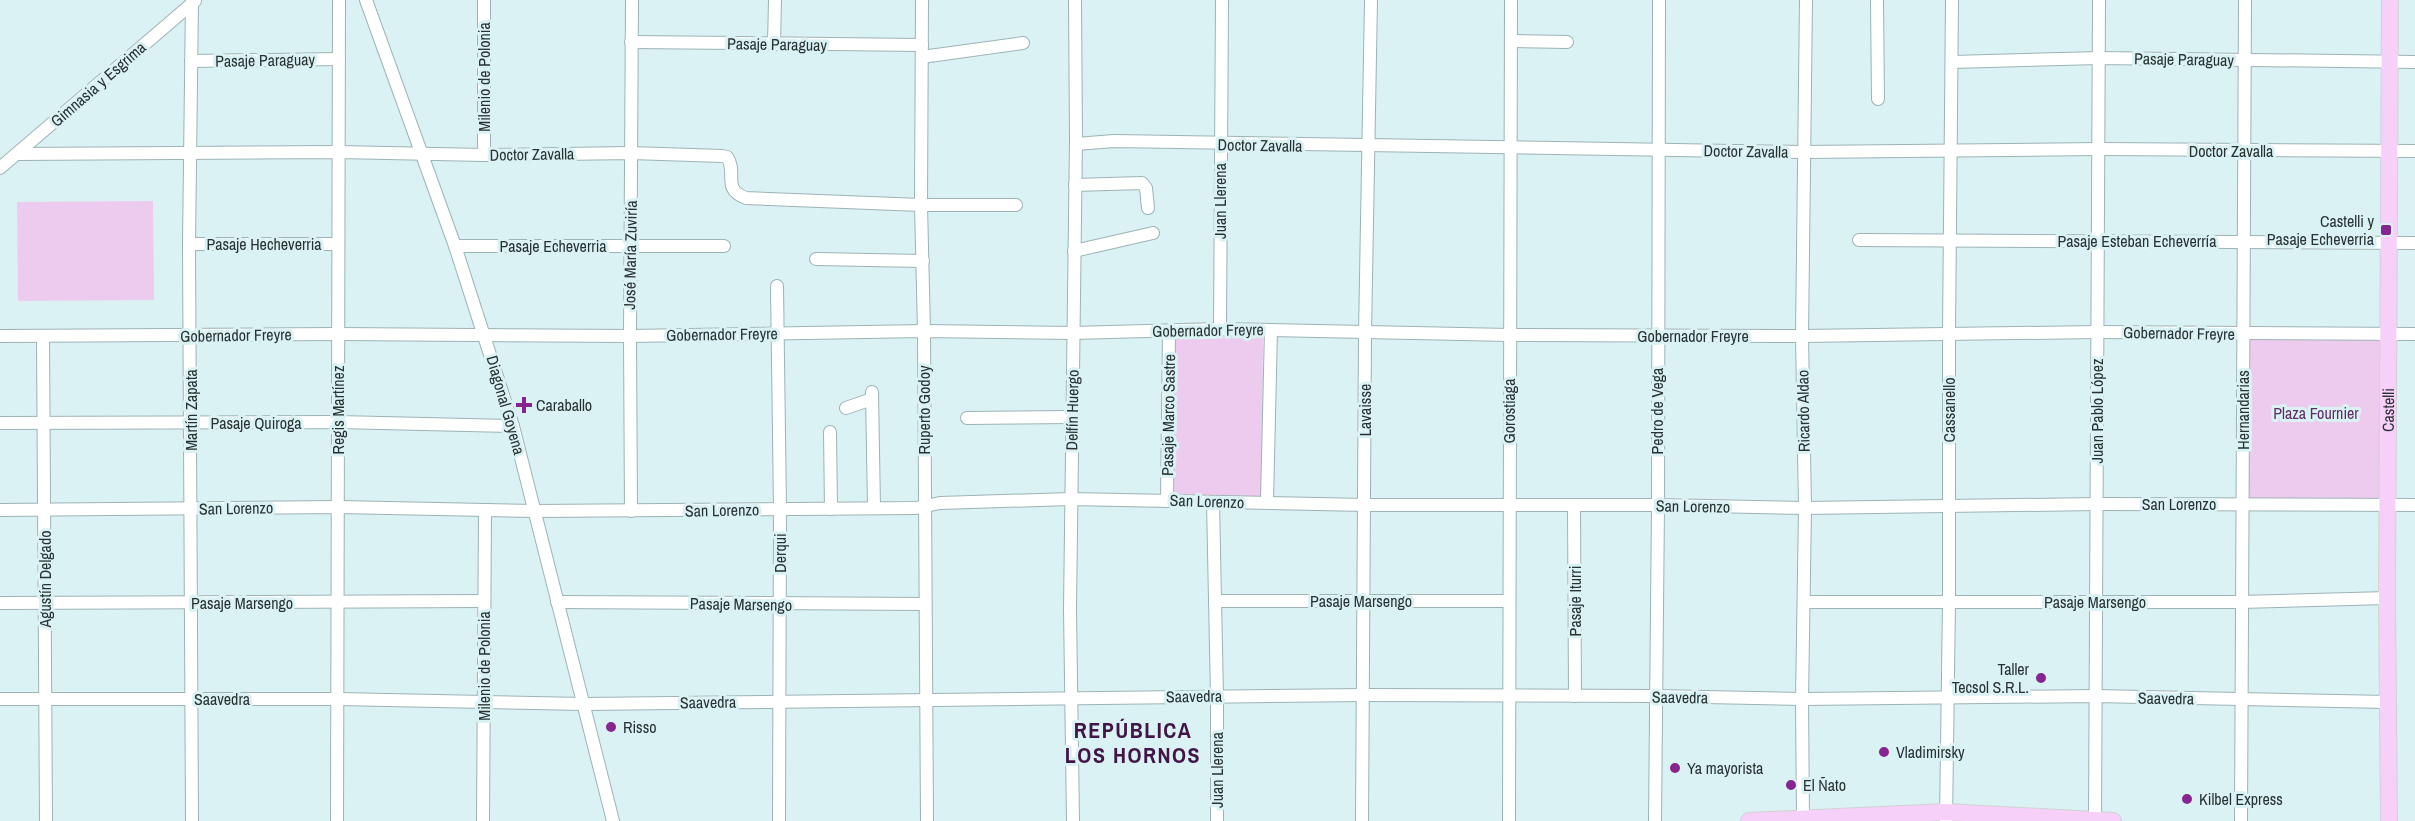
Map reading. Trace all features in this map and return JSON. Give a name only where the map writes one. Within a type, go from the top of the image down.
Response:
[{"type":"main road","name":"Castelli","points":[[2389,821],[2387,598],[2390,0]]},
{"type":"main road","points":[[1749,821],[1946,817],[2113,821]]},
{"type":"street","name":"Regis Martínez","points":[[338,821],[339,0]]},
{"type":"street","name":"Diagonal Goyena","points":[[366,0],[455,246],[513,426],[613,821]]},
{"type":"street","name":"Milenio de Polonia","points":[[484,0],[484,155]]},
{"type":"street","name":"José María Zuviría","points":[[631,511],[632,0]]},
{"type":"street","points":[[774,45],[775,0]]},
{"type":"street","name":"Ruperto Godoy","points":[[922,0],[921,205],[927,821]]},
{"type":"street","name":"Delfín Huergo","points":[[1073,821],[1070,499],[1076,185],[1075,0]]},
{"type":"street","name":"Juan Llerena","points":[[1220,329],[1222,0]]},
{"type":"street","name":"Lavaisse","points":[[1362,821],[1365,333],[1371,0]]},
{"type":"street","name":"Gorostiaga","points":[[1509,821],[1511,0]]},
{"type":"street","name":"Pedro de Vega","points":[[1654,821],[1658,505],[1659,0]]},
{"type":"street","name":"Ricardo Aldao","points":[[1803,820],[1805,508],[1802,152],[1806,0]]},
{"type":"street","points":[[1877,0],[1878,99]]},
{"type":"street","name":"Cassanello","points":[[1946,817],[1952,0]]},
{"type":"street","name":"Juan Pablo López","points":[[2095,821],[2099,0]]},
{"type":"street","name":"Hernandarias","points":[[2241,821],[2245,0]]},
{"type":"street","name":"Martín Zapata","points":[[192,821],[189,244],[193,1]]},
{"type":"street","name":"Gimnasia y Esgrima","points":[[0,168],[193,1]]},
{"type":"street","name":"Pasaje Paraguay","points":[[631,42],[922,51],[1023,43]]},
{"type":"street","points":[[1511,42],[1568,42]]},
{"type":"street","name":"Pasaje Paraguay","points":[[1952,62],[2099,58],[2415,62]]},
{"type":"street","name":"Pasaje Paraguay","points":[[191,61],[339,59]]},
{"type":"street","name":"Doctor Zavalla","points":[[1076,144],[1114,141],[1802,152],[2099,149],[2415,151]]},
{"type":"street","name":"Doctor Zavalla","points":[[17,154],[632,153],[727,157],[730,162],[731,186],[737,195],[746,198],[921,205],[1016,205]]},
{"type":"street","points":[[1076,185],[1142,183],[1146,188],[1148,208]]},
{"type":"street","points":[[1074,251],[1153,233]]},
{"type":"street","name":"Pasaje Esteban Echeverría","points":[[1859,240],[2415,243]]},
{"type":"street","name":"Pasaje Hecheverria","points":[[189,244],[338,244]]},
{"type":"street","name":"Pasaje Echeverria","points":[[455,246],[724,246]]},
{"type":"street","points":[[816,259],[923,261]]},
{"type":"street","name":"Derqui","points":[[777,286],[780,509],[779,821]]},
{"type":"street","name":"Gobernador Freyre","points":[[0,336],[338,334],[630,336],[924,331],[1073,333],[1220,329],[1509,336],[1802,336],[2097,332],[2415,334]]},
{"type":"street","points":[[1267,502],[1271,330]]},
{"type":"street","name":"Pasaje Marco Sastre","points":[[1167,500],[1169,331]]},
{"type":"street","name":"Agustín Delgado","points":[[44,337],[46,821]]},
{"type":"street","points":[[846,408],[872,396],[874,508]]},
{"type":"street","points":[[967,418],[1072,417]]},
{"type":"street","name":"Pasaje Quiroga","points":[[0,423],[338,422],[513,426]]},
{"type":"street","points":[[830,432],[831,509]]},
{"type":"street","name":"San Lorenzo","points":[[0,510],[339,507],[485,511],[831,509],[916,508],[940,503],[1070,499],[1365,505],[1658,505],[1805,508],[2097,504],[2415,506]]},
{"type":"street","name":"Juan Llerena","points":[[1214,502],[1216,821]]},
{"type":"street","name":"Pasaje Iturri","points":[[1574,505],[1575,696]]},
{"type":"street","name":"Milenio de Polonia","points":[[483,821],[485,511]]},
{"type":"street","name":"Pasaje Marsengo","points":[[1804,602],[2241,602],[2387,598]]},
{"type":"street","name":"Pasaje Marsengo","points":[[0,603],[483,601]]},
{"type":"street","name":"Pasaje Marsengo","points":[[1215,601],[1508,601]]},
{"type":"street","name":"Pasaje Marsengo","points":[[557,602],[925,604]]},
{"type":"street","name":"Saavedra","points":[[0,699],[338,699],[584,704],[1364,695],[1802,699],[2095,696],[2388,702]]},
{"type":"green space","points":[[153,201],[154,300],[18,301],[17,202]]},
{"type":"green space","points":[[1175,332],[1263,333],[1262,496],[1174,495]]},
{"type":"green space","name":"Plaza Fournier","points":[[2242,334],[2389,334],[2387,505],[2243,505]]},
{"type":"place","name":"Castelli y Pasaje Echeverria","points":[[2386,230]]},
{"type":"place","name":"Caraballo","points":[[524,405]]},
{"type":"place","name":"Taller Tecsol S.R.L.","points":[[2041,678]]},
{"type":"place","name":"Risso","points":[[611,727]]},
{"type":"place","name":"Vladimirsky","points":[[1884,752]]},
{"type":"place","name":"Ya mayorista","points":[[1675,768]]},
{"type":"place","name":"El Ñato","points":[[1791,785]]},
{"type":"place","name":"Kilbel Express","points":[[2187,799]]},
{"type":"district","name":"REPÚBLICA LOS HORNOS","points":[[1133,742]]}]
